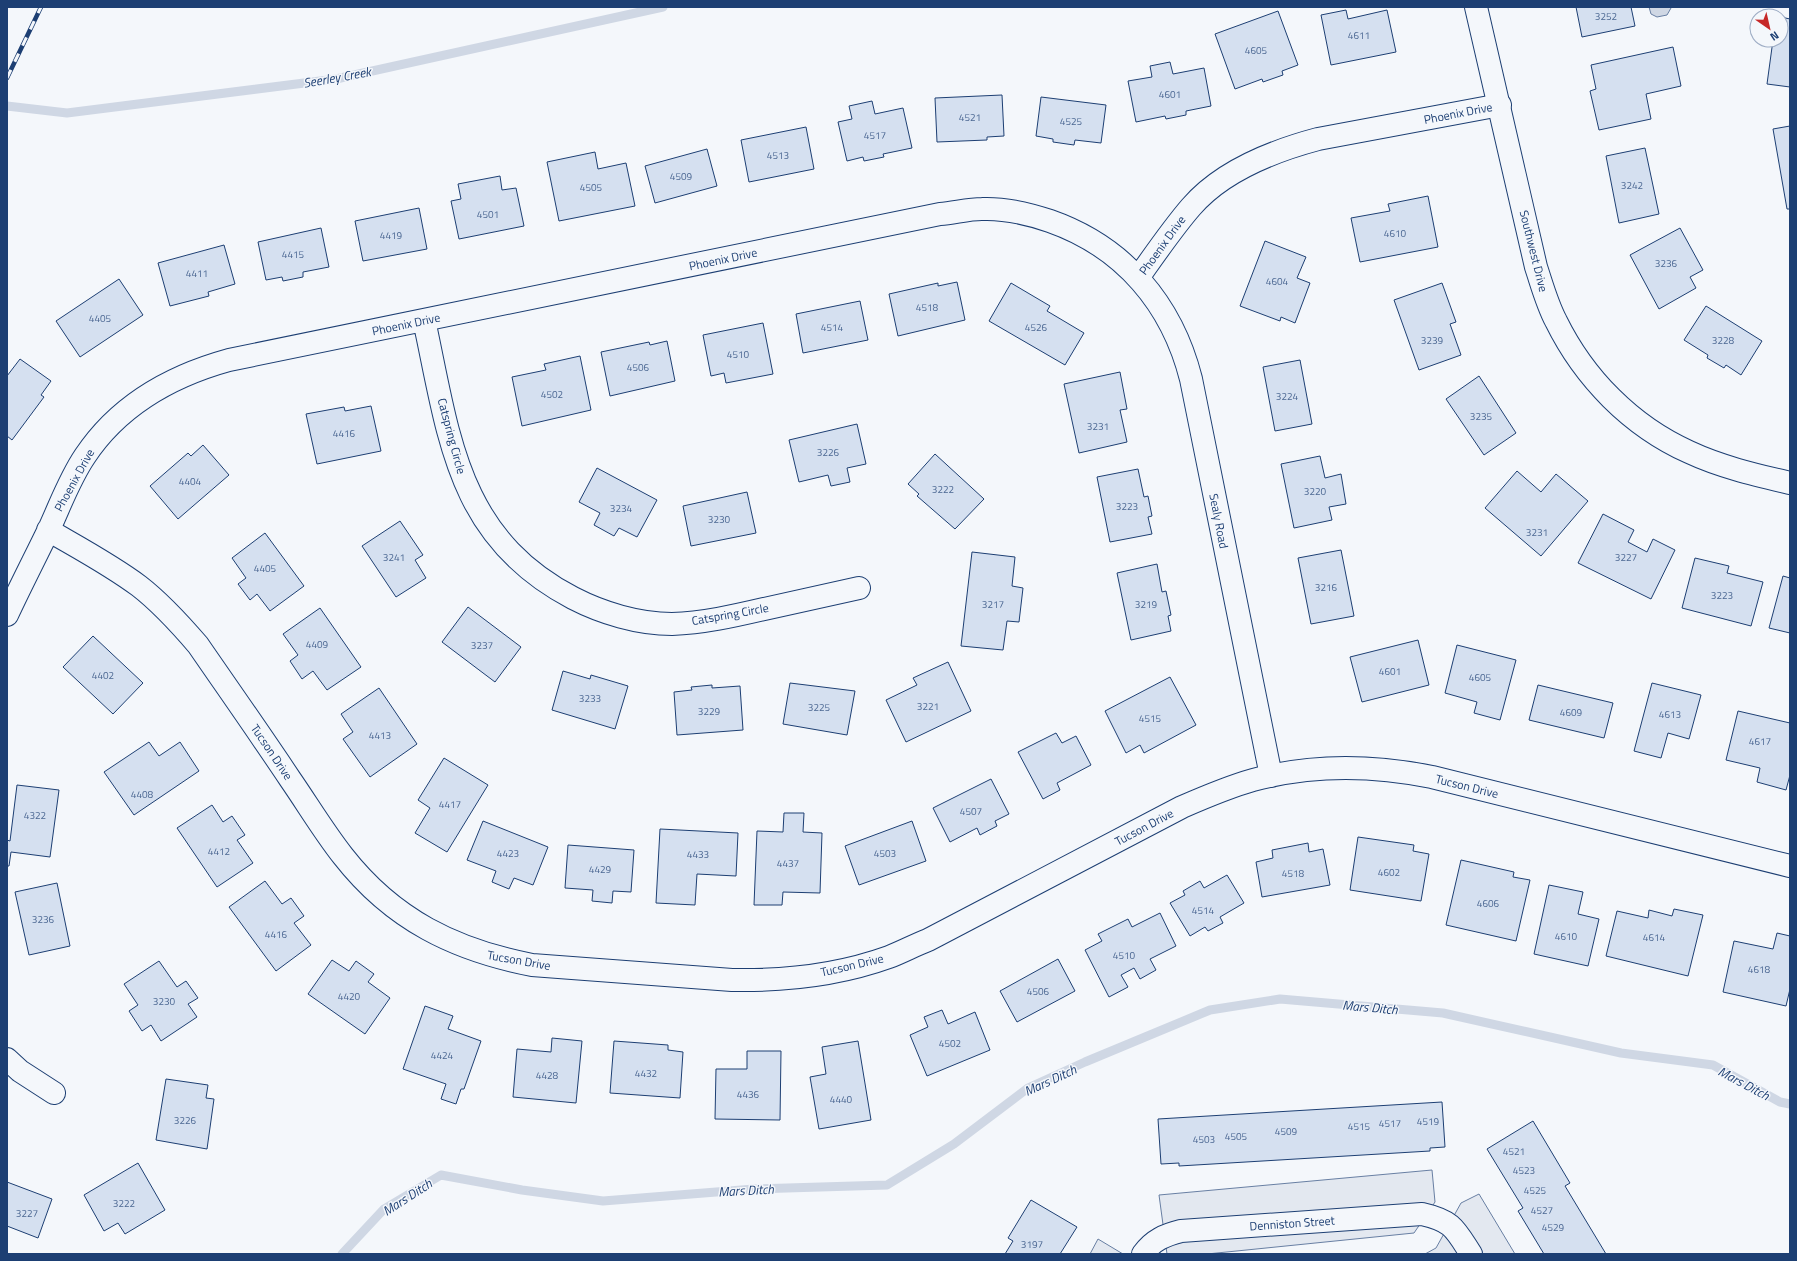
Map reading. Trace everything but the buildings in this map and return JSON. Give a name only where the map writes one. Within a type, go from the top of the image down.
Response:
[{"type":"street","name":"Southwest Drive","points":[[1476,7],[1500,105],[1536,267],[1544,295],[1570,347],[1586,370],[1616,403],[1650,431],[1688,452],[1714,463],[1790,483]]},
{"type":"street","name":"Phoenix Drive","points":[[7,615],[68,486],[85,456],[103,433],[136,403],[160,386],[200,368],[229,360],[940,214],[982,209],[1026,213],[1067,227],[1104,248],[1127,266],[1138,278],[1192,206],[1219,182],[1237,170],[1290,146],[1318,139],[1500,105]]},
{"type":"street","name":"Sealy Road","points":[[1138,278],[1166,315],[1177,336],[1185,358],[1271,776]]},
{"type":"street","name":"Catspring Circle","points":[[424,320],[455,456],[471,497],[486,521],[504,545],[524,565],[560,591],[586,605],[613,614],[671,624],[714,620],[859,588]]},
{"type":"street","name":"Tucson Drive","points":[[48,530],[104,562],[139,586],[180,624],[198,645],[344,857],[374,890],[396,908],[434,933],[467,948],[510,961],[532,965],[732,980],[790,978],[846,968],[888,957],[928,940],[1182,808],[1235,786],[1285,772],[1330,768],[1403,771],[1790,866]]},
{"type":"street","points":[[7,1059],[20,1071],[54,1093]]},
{"type":"street","name":"Denniston Street","points":[[1143,1254],[1157,1239],[1167,1234],[1181,1231],[1422,1214],[1448,1222],[1458,1233],[1471,1254]]},
{"type":"shaded area","points":[[1649,7],[1671,8],[1667,15],[1657,17],[1651,14]]},
{"type":"shaded area","points":[[1432,1170],[1435,1202],[1414,1233],[1207,1254],[1167,1254],[1159,1195]]},
{"type":"shaded area","points":[[1479,1194],[1515,1254],[1425,1254],[1436,1248],[1461,1203]]},
{"type":"shaded area","points":[[1098,1239],[1123,1254],[1090,1254]]},
{"type":"waterway","name":"Seerley Creek","points":[[7,106],[67,113],[336,79],[663,7]]},
{"type":"waterway","name":"Mars Ditch","points":[[342,1254],[384,1209],[441,1175],[522,1190],[603,1201],[754,1189],[887,1185],[954,1144],[1028,1088],[1085,1062],[1210,1010],[1280,999],[1443,1013],[1621,1053],[1713,1065],[1780,1102],[1790,1104]]},
{"type":"railway","points":[[7,78],[41,7]]}]
